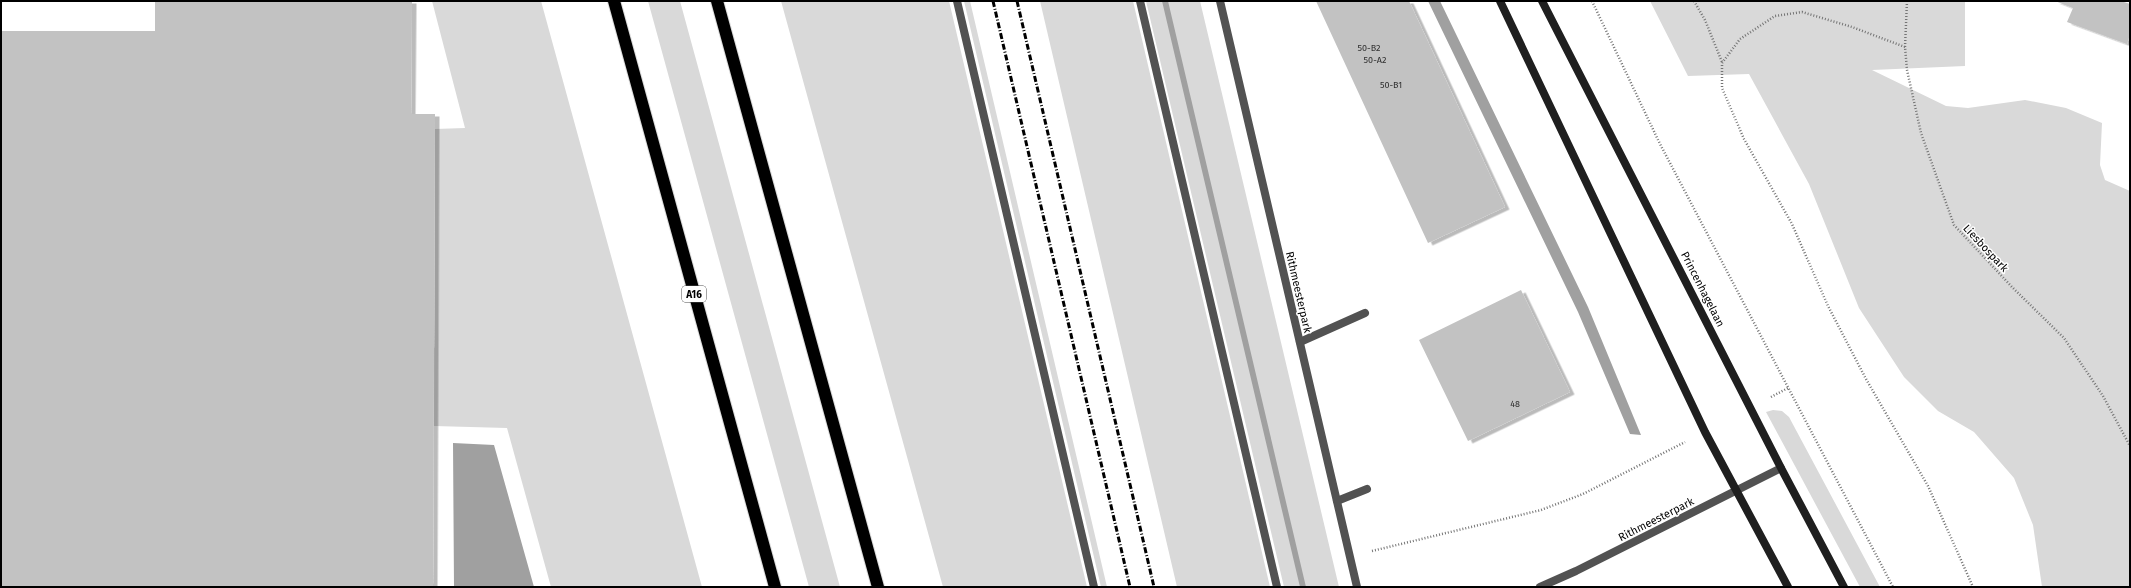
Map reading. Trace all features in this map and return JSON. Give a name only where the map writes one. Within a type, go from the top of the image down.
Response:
[{"type":"highway","name":"A16","points":[[614,1],[775,587]]},
{"type":"highway","points":[[717,1],[878,587]]},
{"type":"main road","points":[[1500,1],[1705,432],[1788,587]]},
{"type":"main road","name":"Princenhagelaan","points":[[1542,1],[1781,468],[1844,587]]},
{"type":"street","points":[[957,1],[1094,587]]},
{"type":"street","points":[[1140,1],[1277,587]]},
{"type":"street","name":"Rithmeesterpark","points":[[1220,1],[1357,587]]},
{"type":"street","points":[[1300,342],[1366,313]]},
{"type":"street","name":"Rithmeesterpark","points":[[1540,587],[1576,571],[1781,468]]},
{"type":"street","points":[[1337,501],[1367,489]]},
{"type":"path","points":[[1592,1],[1660,144],[1893,587]]},
{"type":"path","points":[[1694,1],[1705,20],[1722,63],[1722,88],[1744,139],[1792,224],[1828,306],[1866,379],[1928,486],[1973,587]]},
{"type":"path","name":"Liesbospark","points":[[1907,1],[1905,47],[1907,70],[1921,133],[1954,225],[2012,287],[2064,338],[2103,396],[2130,446]]},
{"type":"path","points":[[1722,63],[1740,39],[1775,16],[1802,12],[1852,27],[1905,47]]},
{"type":"path","points":[[1751,408],[1788,388]]},
{"type":"path","points":[[1350,556],[1541,510],[1583,494],[1705,432]]},
{"type":"shaded area","points":[[432,1],[541,1],[702,587],[551,587],[507,428],[434,426],[435,129],[465,128]]},
{"type":"shaded area","points":[[648,1],[680,1],[840,587],[809,587]]},
{"type":"shaded area","points":[[781,1],[949,1],[1087,587],[943,587]]},
{"type":"shaded area","points":[[964,1],[970,1],[1107,587],[1101,587]]},
{"type":"shaded area","points":[[1040,1],[1133,1],[1270,587],[1177,587]]},
{"type":"shaded area","points":[[1146,1],[1200,1],[1339,587],[1284,587]]},
{"type":"shaded area","points":[[1162,1],[1168,1],[1306,587],[1300,587]]},
{"type":"shaded area","points":[[1428,1],[1440,1],[1588,307],[1641,435],[1630,434],[1578,312]]},
{"type":"shaded area","points":[[1650,1],[1965,1],[1965,66],[1872,70],[1946,106],[1968,108],[2025,100],[2066,108],[2102,123],[2100,165],[2105,180],[2130,191],[2130,587],[2042,587],[2033,525],[2014,478],[1974,432],[1938,411],[1904,377],[1859,308],[1809,184],[1749,74],[1688,76]]},
{"type":"shaded area","points":[[1773,410],[1782,411],[1789,417],[1880,587],[1860,587],[1766,412]]},
{"type":"shaded area","points":[[453,443],[494,445],[534,587],[454,587]]},
{"type":"building","points":[[155,1],[412,1],[411,114],[435,114],[433,587],[1,587],[1,31],[155,31]]},
{"type":"building","points":[[1316,1],[1409,1],[1505,207],[1428,243]]},
{"type":"building","points":[[2055,1],[2121,1],[2130,4],[2130,34],[2127,44],[2067,22],[2073,8]]},
{"type":"building","points":[[1521,290],[1570,392],[1468,441],[1419,340]]},
{"type":"railway","points":[[993,1],[1130,587]]},
{"type":"railway","points":[[1017,1],[1154,587]]}]
